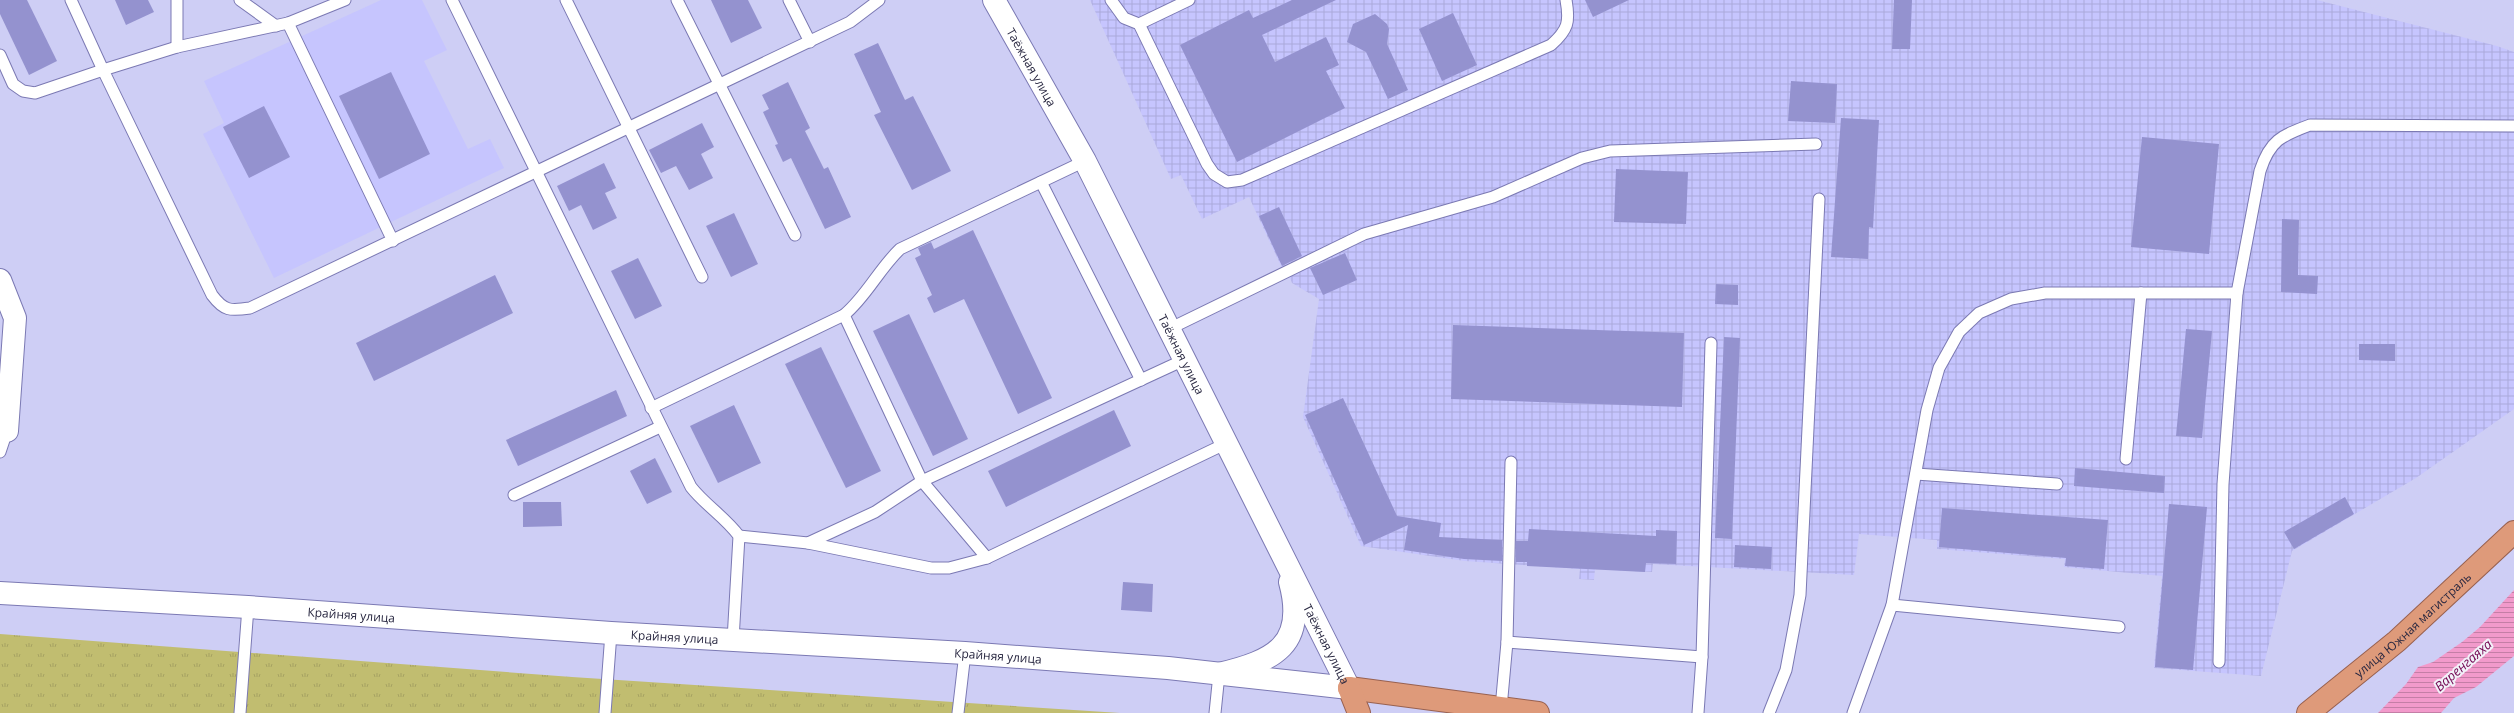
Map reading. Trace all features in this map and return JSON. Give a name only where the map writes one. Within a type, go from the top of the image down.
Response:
[{"type":"highway","name":"улица Южная магистраль","points":[[2308,713],[2397,641],[2514,532]]},
{"type":"highway","points":[[1349,688],[1538,713]]},
{"type":"highway","name":"Таёжная улица","points":[[1349,688],[1359,713]]},
{"type":"highway","points":[[1447,713],[1493,706]]},
{"type":"main road","name":"Таёжная улица","points":[[994,0],[1085,161],[1171,328],[1349,688]]},
{"type":"main road","points":[[0,280],[15,318],[7,431]]},
{"type":"main road","points":[[1219,674],[1241,668],[1268,657],[1276,652],[1289,637],[1295,619],[1294,608],[1281,550]]},
{"type":"main road","name":"Крайняя улица","points":[[0,593],[248,607],[610,633],[965,653],[1219,674],[1349,688]]},
{"type":"lane","points":[[71,0],[103,70],[212,295],[220,306],[234,311],[250,308],[810,42],[850,22],[879,0]]},
{"type":"lane","points":[[177,0],[177,47]]},
{"type":"lane","points":[[240,0],[276,26]]},
{"type":"lane","points":[[0,55],[14,84],[22,91],[35,93],[177,47],[288,24],[345,0]]},
{"type":"lane","points":[[452,0],[690,487],[699,498],[729,522],[739,536],[733,640]]},
{"type":"lane","points":[[566,0],[702,277]]},
{"type":"lane","points":[[677,0],[721,84],[795,235]]},
{"type":"lane","points":[[789,0],[810,42]]},
{"type":"lane","points":[[1111,0],[1124,18],[1140,24],[1207,164],[1219,179],[1233,182],[1551,45],[1565,33],[1569,16],[1566,0]]},
{"type":"lane","points":[[1140,24],[1189,0]]},
{"type":"lane","points":[[288,24],[393,241]]},
{"type":"lane","points":[[2219,662],[2223,484],[2237,293],[2260,171],[2266,152],[2283,136],[2310,125],[2514,126]]},
{"type":"lane","points":[[1171,328],[1364,234],[1493,197],[1582,158],[1610,152],[1816,144]]},
{"type":"lane","points":[[651,408],[844,316],[853,308],[889,260],[900,249],[1085,161]]},
{"type":"lane","points":[[1041,182],[1141,380]]},
{"type":"lane","points":[[1769,713],[1786,670],[1800,595],[1819,199]]},
{"type":"lane","points":[[1853,713],[1892,605],[1927,410],[1939,368],[1959,332],[1980,313],[2011,299],[2045,293],[2237,293]]},
{"type":"lane","points":[[2126,458],[2141,293]]},
{"type":"lane","points":[[844,316],[922,481],[987,558]]},
{"type":"lane","points":[[1698,713],[1702,657],[1712,343]]},
{"type":"lane","points":[[808,543],[875,512],[922,481],[1186,359]]},
{"type":"lane","points":[[514,495],[660,427]]},
{"type":"lane","points":[[0,452],[7,431]]},
{"type":"lane","points":[[739,536],[808,543],[931,568],[948,568],[987,558],[1227,443]]},
{"type":"lane","points":[[1493,706],[1507,642],[1510,462]]},
{"type":"lane","points":[[1916,474],[2057,484]]},
{"type":"lane","points":[[1892,605],[2119,627]]},
{"type":"lane","points":[[240,713],[248,607]]},
{"type":"lane","points":[[605,713],[610,633]]},
{"type":"lane","points":[[1507,642],[1702,657]]},
{"type":"lane","points":[[958,713],[965,653]]},
{"type":"lane","points":[[1215,713],[1219,674]]},
{"type":"shaded area","points":[[381,0],[422,0],[447,50],[424,61],[468,149],[490,139],[504,168],[274,278],[203,134],[224,123],[204,81]]},
{"type":"shaded area","points":[[1090,0],[2317,0],[2497,46],[2514,52],[2514,409],[2416,478],[2292,551],[2261,676],[2154,668],[2162,576],[2064,567],[2065,559],[1937,549],[1937,540],[1859,534],[1854,575],[1653,564],[1652,572],[1595,569],[1594,580],[1579,579],[1580,569],[1465,561],[1361,546],[1303,417],[1319,299],[1292,283],[1285,267],[1282,268],[1249,197],[1202,219],[1181,175],[1171,179]]},
{"type":"green space","points":[[0,634],[572,677],[1120,713],[0,713]]},
{"type":"water","name":"Варенгаяха","points":[[2514,590],[2514,656],[2476,687],[2454,698],[2441,713],[2378,713],[2406,684],[2418,667],[2433,662],[2462,642],[2480,627]]},
{"type":"building","points":[[0,0],[27,0],[57,61],[29,75],[0,14]]},
{"type":"building","points":[[115,0],[148,0],[154,12],[126,25]]},
{"type":"building","points":[[711,0],[748,0],[762,28],[731,43]]},
{"type":"building","points":[[1292,0],[1336,0],[1262,35],[1275,62],[1326,37],[1339,65],[1326,71],[1345,108],[1237,162],[1180,45],[1249,10],[1253,18]]},
{"type":"building","points":[[1585,0],[1629,0],[1593,17]]},
{"type":"building","points":[[1894,0],[1912,0],[1910,49],[1892,49]]},
{"type":"building","points":[[1453,13],[1477,65],[1442,81],[1419,29]]},
{"type":"building","points":[[1375,14],[1387,24],[1389,29],[1387,44],[1408,90],[1388,99],[1366,52],[1347,42],[1353,24]]},
{"type":"building","points":[[878,43],[905,100],[913,96],[951,171],[912,190],[874,115],[881,112],[854,54]]},
{"type":"building","points":[[391,72],[430,154],[379,179],[339,96]]},
{"type":"building","points":[[1791,81],[1837,84],[1835,123],[1788,121]]},
{"type":"building","points":[[788,82],[810,128],[805,131],[824,169],[828,167],[851,217],[825,229],[791,158],[783,162],[775,145],[778,144],[763,112],[769,109],[762,95]]},
{"type":"building","points":[[264,106],[290,157],[249,178],[223,127]]},
{"type":"building","points":[[1841,118],[1879,120],[1873,228],[1869,227],[1868,259],[1831,257]]},
{"type":"building","points":[[702,123],[714,147],[701,154],[713,178],[689,190],[676,166],[661,173],[649,150]]},
{"type":"building","points":[[2142,137],[2219,144],[2209,254],[2131,247]]},
{"type":"building","points":[[604,163],[616,188],[605,193],[617,218],[593,230],[581,205],[569,211],[557,186]]},
{"type":"building","points":[[1616,169],[1688,172],[1686,224],[1614,222]]},
{"type":"building","points":[[1279,207],[1302,256],[1282,266],[1259,216]]},
{"type":"building","points":[[734,213],[758,264],[731,277],[706,226]]},
{"type":"building","points":[[2282,219],[2299,220],[2298,275],[2318,276],[2317,294],[2281,292]]},
{"type":"building","points":[[973,230],[1052,398],[1018,414],[964,299],[934,313],[927,298],[932,295],[915,258],[921,255],[918,248],[931,242],[934,249]]},
{"type":"building","points":[[1345,253],[1357,280],[1323,295],[1310,268]]},
{"type":"building","points":[[638,258],[662,306],[635,319],[611,271]]},
{"type":"building","points":[[495,275],[513,313],[374,381],[356,343]]},
{"type":"building","points":[[1716,284],[1738,285],[1738,305],[1715,304]]},
{"type":"building","points":[[909,314],[968,439],[933,456],[873,331]]},
{"type":"building","points":[[1453,325],[1684,333],[1682,407],[1451,399]]},
{"type":"building","points":[[2186,329],[2212,331],[2202,438],[2176,436]]},
{"type":"building","points":[[1724,337],[1740,338],[1732,539],[1715,538]]},
{"type":"building","points":[[2359,344],[2395,344],[2395,361],[2359,360]]},
{"type":"building","points":[[821,347],[881,471],[846,488],[785,364]]},
{"type":"building","points":[[616,390],[627,416],[518,466],[506,440]]},
{"type":"building","points":[[1343,398],[1397,516],[1441,523],[1439,537],[1502,540],[1502,561],[1464,559],[1404,550],[1408,525],[1364,545],[1305,415]]},
{"type":"building","points":[[734,405],[761,463],[718,483],[690,426]]},
{"type":"building","points":[[1114,410],[1131,446],[1006,507],[988,471]]},
{"type":"building","points":[[655,458],[672,492],[647,504],[630,471]]},
{"type":"building","points":[[2075,468],[2165,476],[2164,493],[2074,486]]},
{"type":"building","points":[[2345,497],[2354,514],[2294,549],[2284,532]]},
{"type":"building","points":[[523,502],[561,502],[562,526],[523,527]]},
{"type":"building","points":[[2169,504],[2207,507],[2193,670],[2155,667]]},
{"type":"building","points":[[1942,508],[2108,520],[2104,569],[2065,566],[2066,558],[1939,547]]},
{"type":"building","points":[[1529,529],[1656,536],[1656,530],[1677,531],[1676,564],[1646,563],[1645,572],[1527,566],[1527,562],[1516,562],[1516,541],[1528,541]]},
{"type":"building","points":[[1735,545],[1772,547],[1771,569],[1734,567]]},
{"type":"building","points":[[1123,582],[1153,584],[1152,612],[1121,610]]}]
